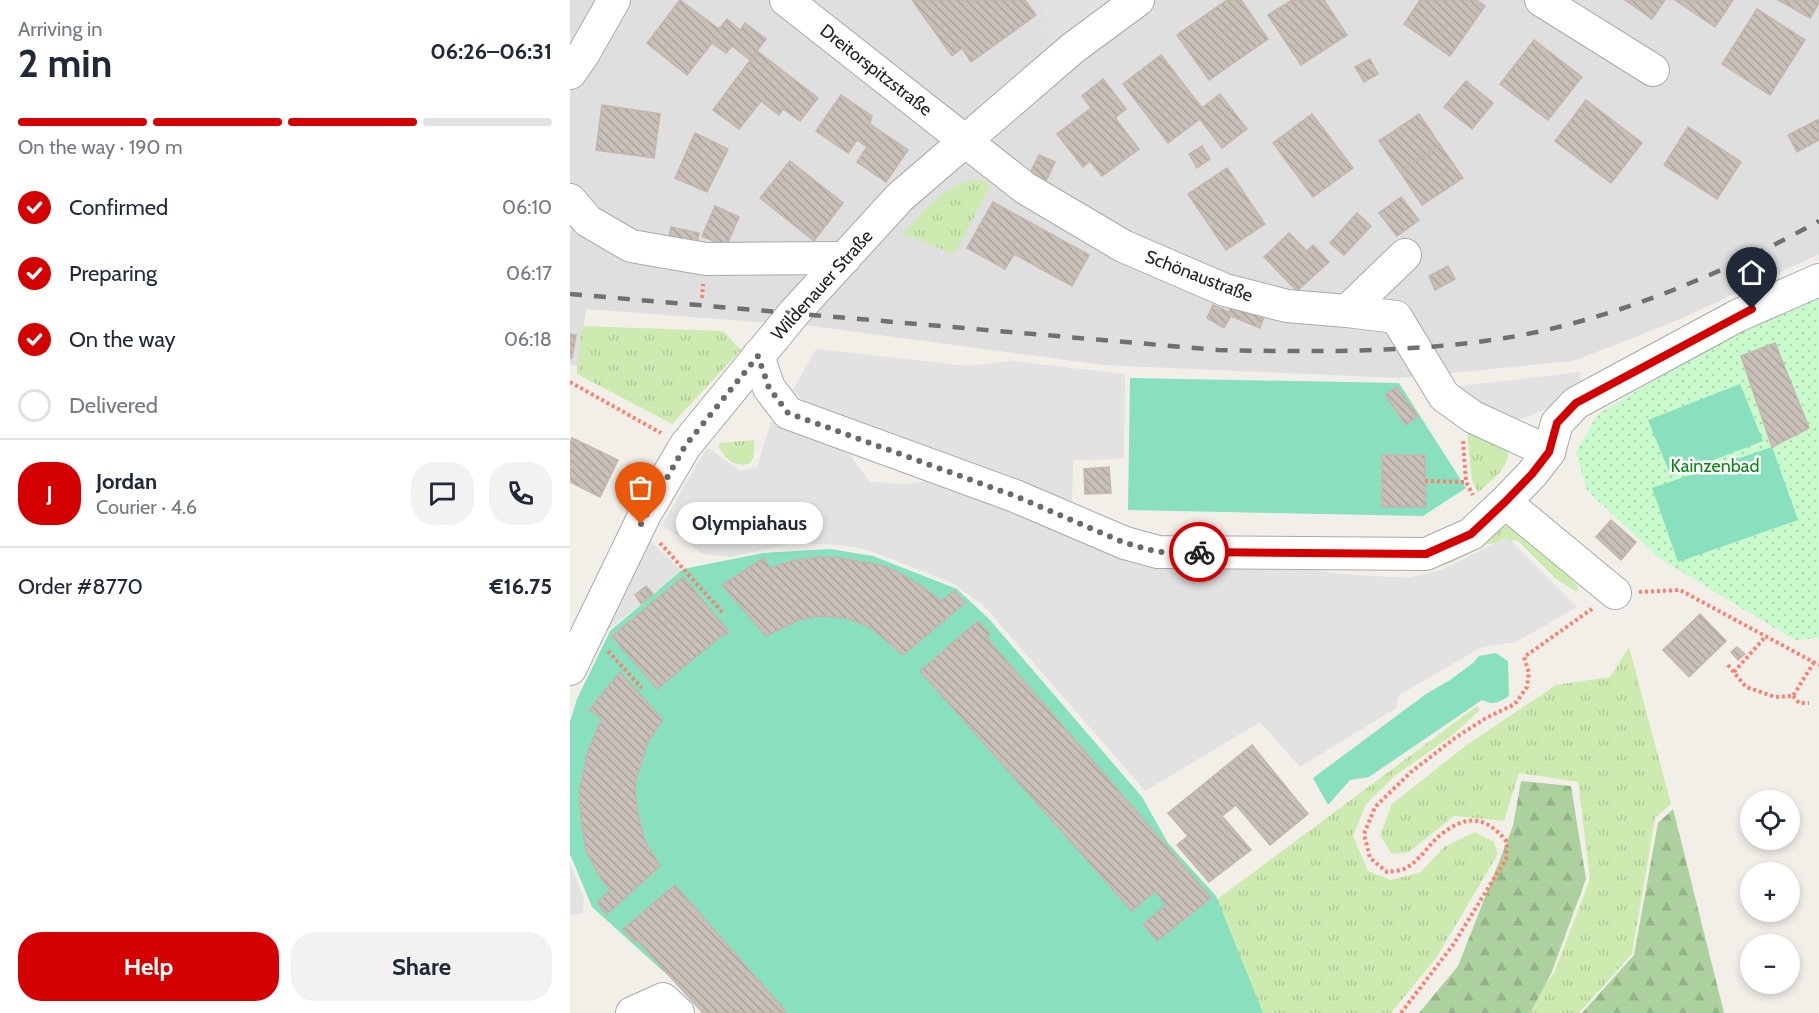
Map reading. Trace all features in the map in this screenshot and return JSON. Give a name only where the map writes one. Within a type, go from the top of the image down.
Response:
[{"type":"street","points":[[570,73],[585,53],[614,0]]},
{"type":"street","name":"Dreitorspitzstraße","points":[[786,0],[966,140]]},
{"type":"street","name":"Wildenauer Straße","points":[[570,669],[641,524],[685,446],[794,313],[900,197],[1073,48],[1138,0]]},
{"type":"street","points":[[1541,0],[1653,70]]},
{"type":"street","name":"Schönaustraße","points":[[966,140],[1025,188],[1123,246],[1225,290],[1287,306],[1347,310],[1396,317],[1444,396],[1473,417],[1549,452]]},
{"type":"street","points":[[570,200],[588,221],[631,246],[706,259],[845,258]]},
{"type":"street","points":[[1347,310],[1405,255]]},
{"type":"street","points":[[758,356],[769,388],[788,413],[936,461],[1125,543],[1158,552],[1426,554],[1471,534],[1505,502],[1549,452],[1557,423],[1576,403],[1737,316],[1819,280]]},
{"type":"street","points":[[1505,502],[1615,593]]},
{"type":"street","points":[[632,1013],[663,999],[678,1013]]},
{"type":"path","points":[[702,298],[703,287]]},
{"type":"path","points":[[570,382],[685,446]]},
{"type":"path","points":[[1425,481],[1466,482]]},
{"type":"path","points":[[641,524],[724,614]]},
{"type":"path","points":[[1401,1013],[1453,945],[1506,859],[1507,842],[1496,828],[1481,821],[1462,822],[1442,833],[1425,853],[1404,870],[1388,872],[1370,858],[1364,834],[1375,807],[1411,772],[1455,738],[1486,718],[1515,704],[1527,687],[1529,673],[1524,657],[1615,593],[1680,590],[1819,664]]},
{"type":"path","points":[[1734,672],[1766,636]]},
{"type":"path","points":[[1793,696],[1814,662]]},
{"type":"path","points":[[1728,665],[1746,687],[1775,698],[1793,696]]},
{"type":"path","points":[[625,668],[642,688]]},
{"type":"path","points":[[1793,696],[1799,703],[1809,703]]},
{"type":"shaded area","points":[[570,0],[1819,0],[1819,254],[1681,319],[1573,361],[1399,378],[1104,365],[812,326],[586,309],[578,366],[570,365]]},
{"type":"shaded area","points":[[1036,0],[1108,0],[1052,44],[1040,26],[1049,19]]},
{"type":"shaded area","points":[[816,349],[968,366],[1011,361],[1125,374],[1124,459],[1073,460],[1072,503],[956,463],[818,410],[792,392]]},
{"type":"shaded area","points":[[1580,372],[1583,389],[1551,407],[1522,419],[1488,417],[1453,387]]},
{"type":"shaded area","points":[[771,422],[835,445],[848,453],[870,482],[906,484],[934,480],[988,497],[1282,565],[1341,574],[1409,578],[1444,569],[1507,537],[1577,607],[1516,642],[1482,647],[1399,695],[1396,708],[1300,767],[1260,722],[1145,791],[984,606],[953,583],[868,550],[841,545],[794,543],[731,557],[703,554],[662,525],[707,447],[740,471],[757,467]]},
{"type":"shaded area","points":[[650,541],[681,570],[653,594],[646,586],[635,595],[641,604],[609,629],[604,624]]},
{"type":"shaded area","points":[[570,863],[584,899],[583,913],[570,916]]},
{"type":"green space","points":[[980,180],[991,185],[954,254],[903,234],[928,207],[947,191],[968,181]]},
{"type":"green space","name":"Kainzenbad","points":[[1819,293],[1819,638],[1795,640],[1659,558],[1587,490],[1576,453],[1597,415],[1740,328]]},
{"type":"green space","points":[[582,326],[723,331],[741,350],[672,424],[577,374]]},
{"type":"green space","points":[[1130,378],[1399,383],[1466,488],[1423,516],[1128,510]]},
{"type":"green space","points":[[1740,384],[1763,441],[1671,476],[1648,420]]},
{"type":"green space","points":[[1467,433],[1497,441],[1508,448],[1503,468],[1478,493],[1472,480]]},
{"type":"green space","points":[[754,440],[753,457],[750,463],[731,462],[719,447],[720,443]]},
{"type":"green space","points":[[1772,447],[1798,520],[1678,562],[1652,488]]},
{"type":"green space","points":[[1510,525],[1571,579],[1578,587],[1577,592],[1556,579],[1517,540],[1488,544],[1451,563],[1435,568],[1411,568],[1491,534],[1504,526]]},
{"type":"green space","points":[[830,549],[873,556],[957,589],[989,619],[1142,797],[1168,843],[1216,896],[1263,1013],[703,1013],[674,981],[592,907],[570,854],[570,722],[577,699],[610,631],[683,569],[763,553]]},
{"type":"green space","points":[[1629,647],[1671,804],[1655,818],[1632,954],[1579,1013],[1530,1013],[1554,973],[1590,879],[1578,782],[1519,773],[1504,821],[1454,816],[1409,852],[1392,854],[1380,835],[1392,804],[1468,744],[1556,685],[1610,677]]},
{"type":"green space","points":[[1496,653],[1508,661],[1509,696],[1490,703],[1482,700],[1369,777],[1350,780],[1328,805],[1313,778],[1426,694],[1450,680],[1479,656]]},
{"type":"green space","points":[[1477,706],[1480,710],[1450,737],[1396,775],[1366,804],[1353,836],[1368,871],[1391,880],[1421,872],[1444,847],[1475,832],[1494,842],[1498,854],[1436,958],[1391,1013],[1204,1013],[1153,947]]},
{"type":"green space","points":[[1521,781],[1571,786],[1586,879],[1551,974],[1530,1013],[1419,1013],[1458,966],[1513,826]]},
{"type":"green space","points":[[1673,809],[1724,1013],[1582,1013],[1634,955],[1658,823]]},
{"type":"building","points":[[680,0],[719,29],[727,19],[740,30],[745,23],[766,39],[750,60],[732,46],[726,53],[712,43],[687,75],[647,43]]},
{"type":"building","points":[[912,0],[1025,0],[1036,15],[971,62],[962,48],[952,56]]},
{"type":"building","points":[[1227,0],[1241,0],[1268,39],[1209,80],[1177,35]]},
{"type":"building","points":[[1292,0],[1324,0],[1347,35],[1301,65],[1268,15]]},
{"type":"building","points":[[1420,0],[1477,0],[1485,6],[1450,56],[1404,24]]},
{"type":"building","points":[[1625,0],[1665,0],[1652,19]]},
{"type":"building","points":[[1675,0],[1733,0],[1715,27]]},
{"type":"building","points":[[1778,0],[1819,0],[1819,3],[1810,18]]},
{"type":"building","points":[[1757,9],[1805,40],[1770,95],[1722,64]]},
{"type":"building","points":[[1534,40],[1582,77],[1548,120],[1500,84]]},
{"type":"building","points":[[757,51],[818,98],[800,121],[783,109],[779,115],[761,101],[739,129],[713,110]]},
{"type":"building","points":[[1161,55],[1202,108],[1220,94],[1247,129],[1222,148],[1200,119],[1168,143],[1123,84]]},
{"type":"building","points":[[1370,59],[1378,74],[1364,82],[1355,67]]},
{"type":"building","points":[[1103,79],[1126,109],[1115,118],[1139,149],[1102,176],[1090,161],[1083,167],[1057,134],[1091,108],[1082,96]]},
{"type":"building","points":[[1466,81],[1493,103],[1472,129],[1444,107]]},
{"type":"building","points":[[841,95],[872,116],[870,124],[908,150],[886,182],[857,162],[867,147],[857,140],[848,153],[816,131]]},
{"type":"building","points":[[1586,100],[1642,143],[1611,183],[1555,141]]},
{"type":"building","points":[[602,105],[660,114],[654,158],[596,150]]},
{"type":"building","points":[[1312,114],[1353,168],[1313,197],[1273,143]]},
{"type":"building","points":[[1419,114],[1440,145],[1400,172],[1379,141]]},
{"type":"building","points":[[1819,119],[1819,140],[1797,152],[1788,135]]},
{"type":"building","points":[[1688,127],[1741,162],[1717,199],[1664,165]]},
{"type":"building","points":[[695,133],[728,149],[707,192],[675,178]]},
{"type":"building","points":[[1440,145],[1463,178],[1422,205],[1400,172]]},
{"type":"building","points":[[1202,146],[1210,159],[1197,168],[1189,154]]},
{"type":"building","points":[[1039,155],[1055,162],[1046,181],[1030,173]]},
{"type":"building","points":[[790,161],[843,203],[814,241],[760,198]]},
{"type":"building","points":[[1227,168],[1265,224],[1226,250],[1188,194]]},
{"type":"building","points":[[1401,197],[1419,220],[1397,236],[1379,213]]},
{"type":"building","points":[[993,202],[1089,255],[1072,286],[1014,254],[1005,269],[967,248]]},
{"type":"building","points":[[715,206],[739,217],[726,247],[702,236]]},
{"type":"building","points":[[1357,213],[1371,226],[1344,255],[1330,243]]},
{"type":"building","points":[[671,227],[699,233],[696,248],[668,242]]},
{"type":"building","points":[[1289,233],[1307,251],[1313,245],[1329,262],[1297,291],[1264,257]]},
{"type":"building","points":[[1448,266],[1455,279],[1435,290],[1429,276]]},
{"type":"building","points":[[1235,297],[1266,311],[1260,328],[1231,316],[1224,328],[1207,318],[1213,305],[1229,312]]},
{"type":"building","points":[[570,334],[576,335],[572,358],[570,358]]},
{"type":"building","points":[[1775,343],[1809,428],[1772,447],[1741,356]]},
{"type":"building","points":[[1396,387],[1418,416],[1406,425],[1385,395]]},
{"type":"building","points":[[572,438],[618,460],[600,497],[570,482]]},
{"type":"building","points":[[1382,455],[1425,455],[1426,507],[1382,507]]},
{"type":"building","points":[[1109,467],[1111,493],[1085,494],[1084,469]]},
{"type":"building","points":[[1611,520],[1636,542],[1621,560],[1596,537]]},
{"type":"building","points":[[819,557],[880,565],[896,571],[941,601],[954,591],[965,603],[903,655],[871,628],[850,619],[819,616],[796,621],[766,636],[722,585],[764,558],[770,568],[791,561]]},
{"type":"building","points":[[683,577],[729,632],[657,689],[612,636]]},
{"type":"building","points":[[646,586],[653,594],[641,604],[635,595]]},
{"type":"building","points":[[1700,614],[1726,641],[1689,677],[1663,650]]},
{"type":"building","points":[[978,621],[990,634],[986,637],[1211,898],[1157,941],[1143,924],[1166,905],[1155,891],[1132,911],[920,671]]},
{"type":"building","points":[[1737,647],[1745,654],[1738,660],[1731,652]]},
{"type":"building","points":[[620,672],[663,720],[648,741],[636,780],[635,791],[645,842],[660,866],[607,914],[597,903],[610,890],[586,851],[580,809],[580,788],[588,751],[602,718],[589,710]]},
{"type":"building","points":[[1252,745],[1308,814],[1270,845],[1236,805],[1222,816],[1251,850],[1209,882],[1177,845],[1188,836],[1168,813]]},
{"type":"building","points":[[675,885],[787,1013],[703,1013],[637,940],[635,942],[623,929]]},
{"type":"railway","points":[[570,294],[1218,350],[1398,349],[1505,338],[1586,320],[1667,293],[1745,259],[1819,221]]},
{"type":"way so far","points":[[641,524],[685,446],[758,356],[769,388],[788,413],[1015,496],[1125,543],[1158,552],[1199,552]]},
{"type":"place","name":"Olympiahaus","points":[[641,524]]},
{"type":"route","points":[[1199,552],[1426,554],[1471,534],[1505,502],[1549,452],[1557,423],[1576,403],[1752,309]]}]
